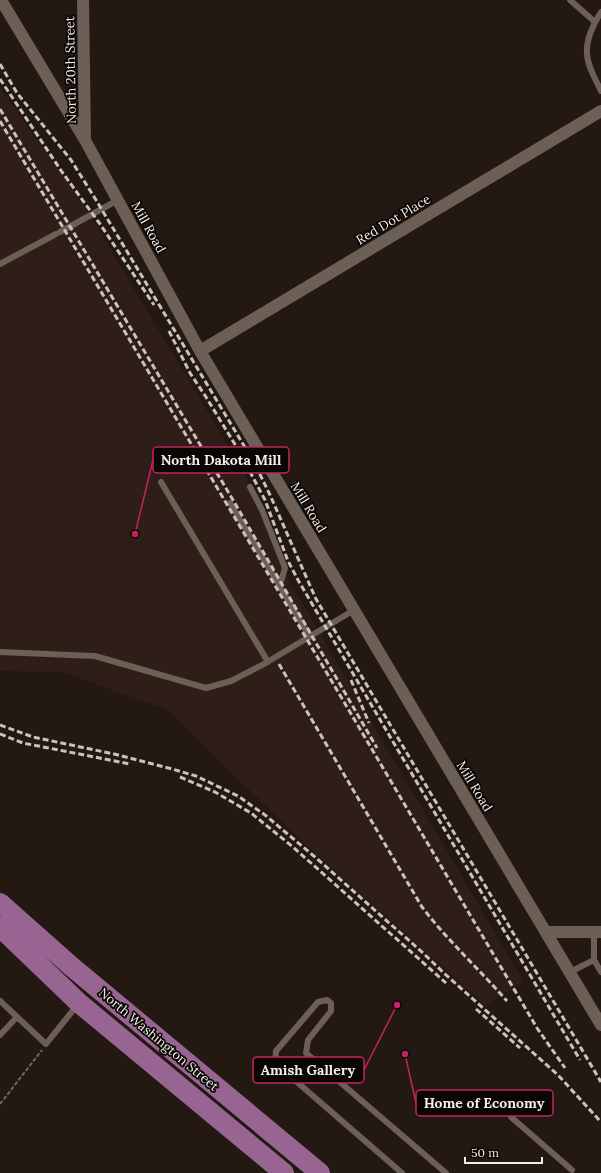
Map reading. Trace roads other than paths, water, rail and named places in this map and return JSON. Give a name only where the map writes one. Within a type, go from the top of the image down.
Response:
[{"type":"main road","name":"North Washington Street","points":[[0,903],[70,966],[247,1112],[311,1170]]},
{"type":"main road","name":"North Washington Street","points":[[0,927],[79,1003],[284,1173]]},
{"type":"main road","points":[[162,1072],[176,1054]]},
{"type":"main road","points":[[232,1130],[247,1112]]},
{"type":"street","name":"Mill Road","points":[[1,0],[85,140],[200,351],[601,1025]]},
{"type":"street","name":"North 20th Street","points":[[83,0],[85,140]]},
{"type":"street","name":"Red Dot Place","points":[[200,351],[601,111]]},
{"type":"street","points":[[546,932],[598,932]]},
{"type":"lane","points":[[570,0],[595,22]]},
{"type":"lane","points":[[601,12],[595,22],[588,42],[587,53],[589,63],[601,91]]},
{"type":"lane","points":[[0,264],[118,200]]},
{"type":"lane","points":[[161,482],[268,662]]},
{"type":"lane","points":[[250,487],[262,510],[285,568],[280,585]]},
{"type":"lane","points":[[230,503],[310,637]]},
{"type":"lane","points":[[0,652],[95,656],[206,688],[231,681],[268,662],[354,610]]},
{"type":"lane","points":[[598,932],[594,960],[601,972]]},
{"type":"lane","points":[[570,972],[594,960]]},
{"type":"lane","points":[[402,1173],[275,1063],[276,1051],[318,1002],[327,1000],[331,1004],[331,1011],[308,1040],[306,1053],[446,1173]]},
{"type":"lane","points":[[0,1001],[46,1044],[79,1003]]},
{"type":"lane","points":[[0,1035],[17,1017]]},
{"type":"lane","points":[[511,1117],[572,1170]]},
{"type":"railway","points":[[0,64],[17,93],[71,160],[255,464],[316,599],[601,1082]]},
{"type":"railway","points":[[0,79],[154,305]]},
{"type":"railway","points":[[0,109],[233,500],[377,748]]},
{"type":"railway","points":[[0,121],[537,1028],[565,1068]]},
{"type":"railway","points":[[169,331],[190,373],[239,451],[265,500],[288,561],[298,580],[580,1060]]},
{"type":"railway","points":[[279,664],[422,907],[442,932],[507,1001]]},
{"type":"railway","points":[[351,680],[369,723]]},
{"type":"railway","points":[[0,725],[33,737],[114,754],[196,776],[238,796],[265,815],[315,857],[423,953],[558,1075],[601,1122]]},
{"type":"railway","points":[[0,734],[23,743],[130,764]]},
{"type":"railway","points":[[180,777],[215,792],[251,813],[293,847],[446,983]]},
{"type":"railway","points":[[476,1009],[520,1048]]},
{"type":"place","name":"North Dakota Mill","points":[[135,534]]},
{"type":"place","name":"Amish Gallery","points":[[397,1005]]},
{"type":"place","name":"Home of Economy","points":[[405,1054]]}]
